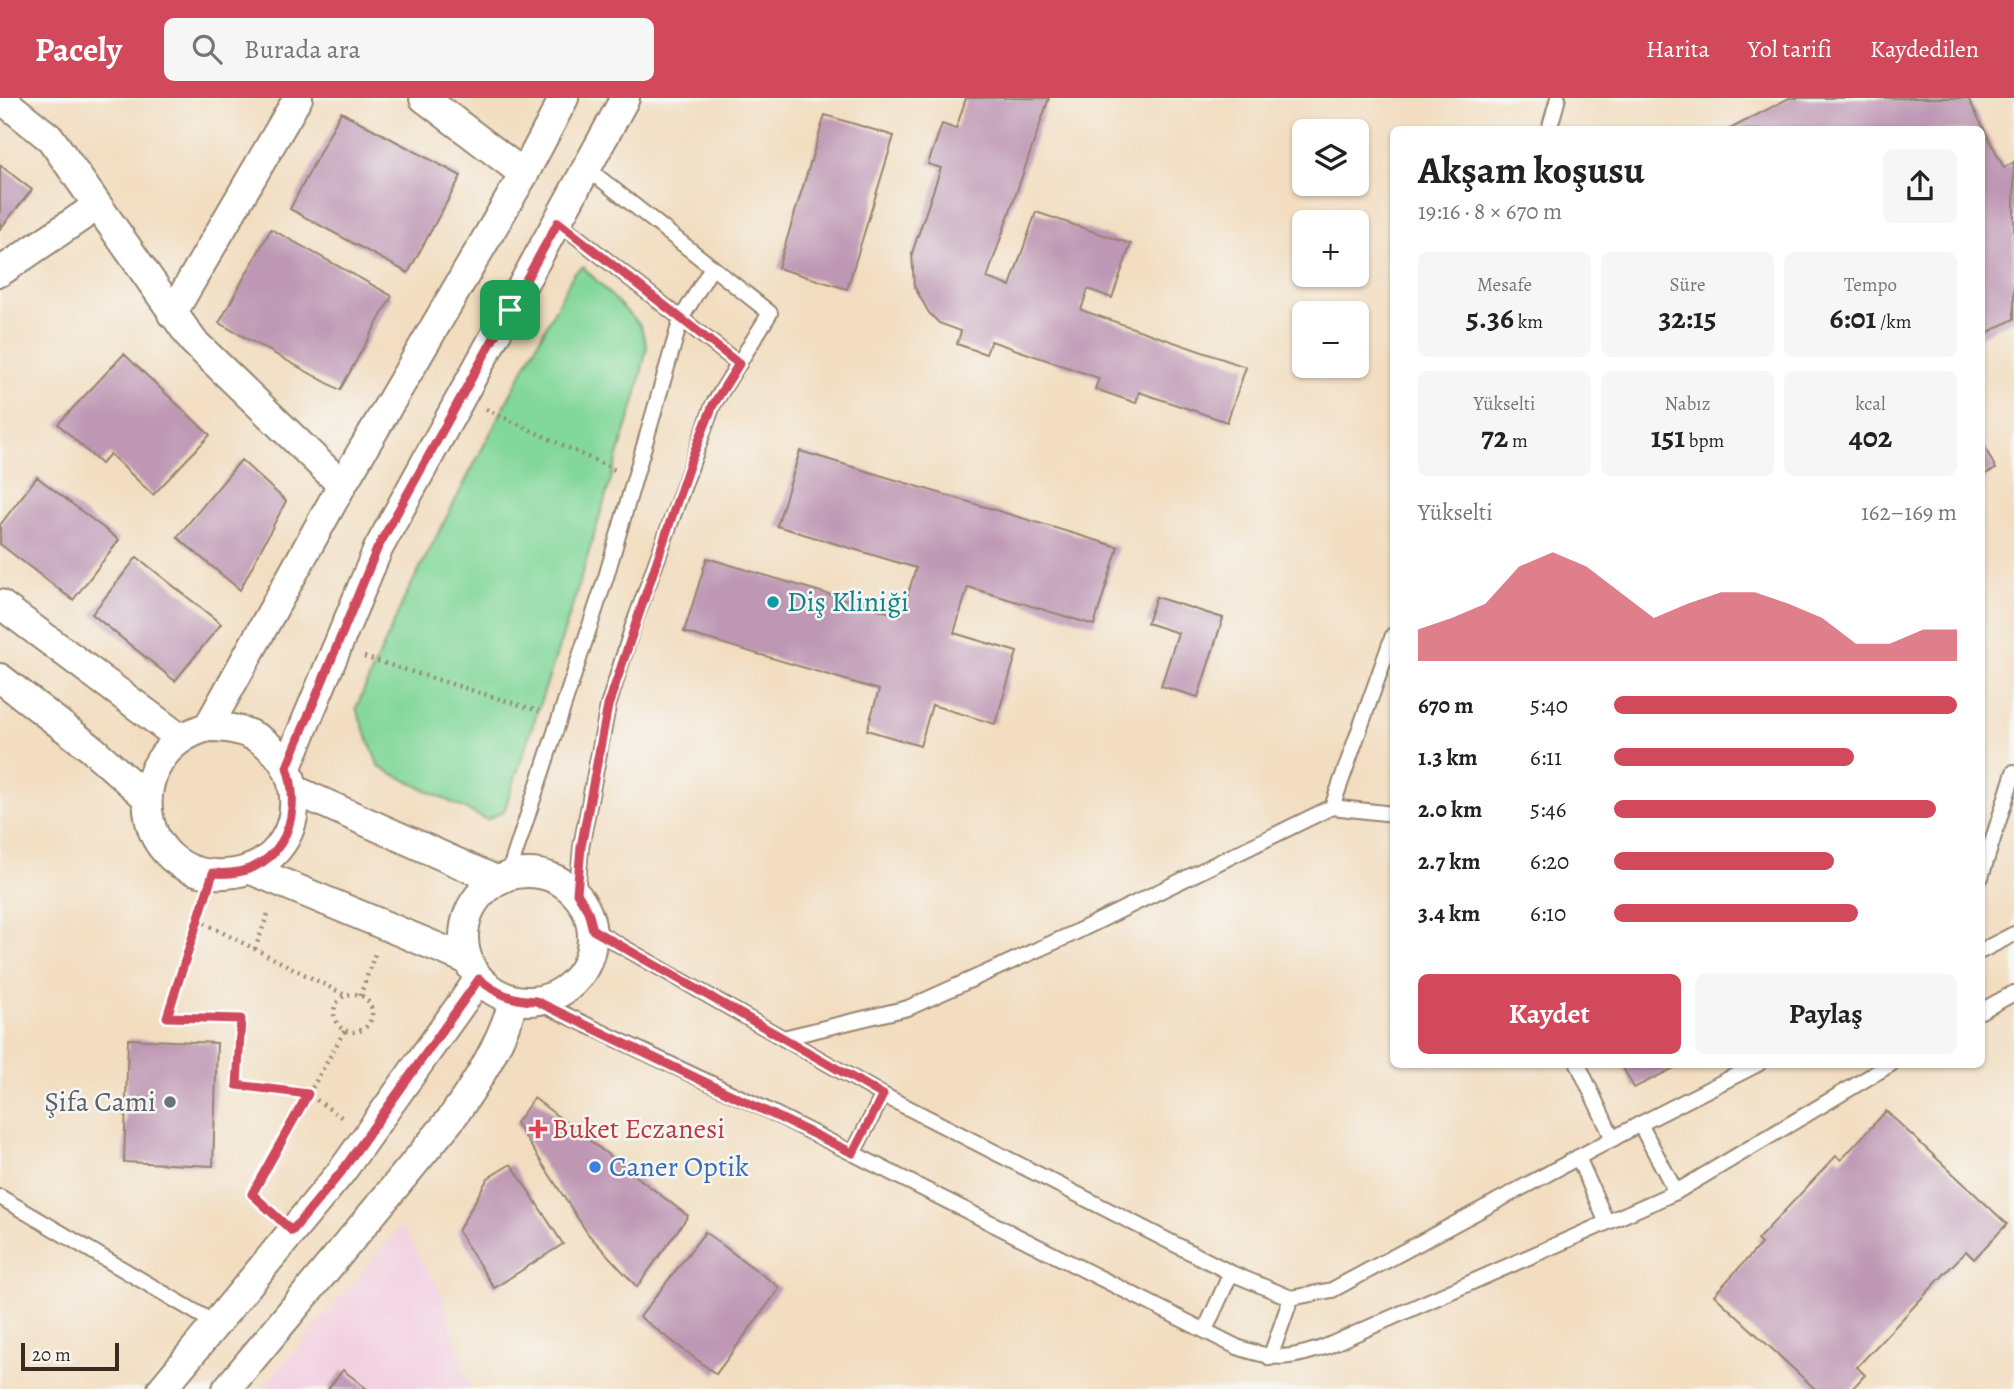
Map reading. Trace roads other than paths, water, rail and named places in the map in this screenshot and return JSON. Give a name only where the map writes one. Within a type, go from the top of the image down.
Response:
[{"type":"street","points":[[0,98],[51,139],[172,314],[218,368],[342,485]]},
{"type":"street","points":[[172,314],[298,98]]},
{"type":"street","points":[[424,98],[524,174]]},
{"type":"street","points":[[208,727],[342,485],[524,174],[564,98]]},
{"type":"street","points":[[502,878],[291,779],[273,748],[254,734],[232,727],[208,727],[180,738],[156,763],[146,797],[149,821],[160,844],[178,861],[201,872],[250,869],[270,856],[286,837],[294,814],[291,779],[336,648],[377,549],[625,98]]},
{"type":"street","points":[[0,272],[97,205]]},
{"type":"street","points":[[0,604],[180,738]]},
{"type":"street","points":[[0,678],[92,749],[146,797]]},
{"type":"street","points":[[250,869],[385,926],[473,970],[495,992],[525,1001],[555,996],[572,985],[585,970],[592,951],[593,930],[588,911],[577,893],[545,874],[526,872],[502,878],[476,899],[464,924],[463,943],[473,970]]},
{"type":"street","points":[[162,1389],[367,1136],[473,970]]},
{"type":"street","points":[[227,1389],[451,1119],[485,1072],[525,1001]]},
{"type":"lane","points":[[1550,126],[1558,98]]},
{"type":"lane","points":[[577,893],[583,836],[608,706],[691,460],[713,405],[771,313],[588,169]]},
{"type":"lane","points":[[558,222],[739,364]]},
{"type":"lane","points":[[502,878],[560,717],[681,319],[712,267]]},
{"type":"lane","points":[[1332,807],[1390,643]]},
{"type":"lane","points":[[1985,864],[2014,772]]},
{"type":"lane","points":[[783,1038],[908,1007],[1070,935],[1332,807],[1390,814]]},
{"type":"lane","points":[[593,930],[883,1095],[1231,1273],[1291,1298],[1332,1290],[1640,1124],[1750,1068]]},
{"type":"lane","points":[[1985,949],[2014,934]]},
{"type":"lane","points":[[1985,1009],[2014,993]]},
{"type":"lane","points":[[525,1001],[853,1153],[1237,1347],[1270,1358],[1300,1356],[1325,1347],[1676,1192],[1884,1068]]},
{"type":"lane","points":[[1580,1068],[1613,1139]]},
{"type":"lane","points":[[853,1153],[883,1095]]},
{"type":"lane","points":[[1640,1124],[1676,1192]]},
{"type":"lane","points":[[1578,1157],[1606,1222]]},
{"type":"lane","points":[[0,1197],[216,1324]]},
{"type":"lane","points":[[1205,1330],[1231,1273]]},
{"type":"lane","points":[[1270,1358],[1291,1298]]},
{"type":"place","name":"Diş Kliniği","points":[[773,602]]},
{"type":"place","name":"Şifa Cami","points":[[170,1102]]},
{"type":"place","name":"Buket Eczanesi","points":[[538,1129]]},
{"type":"place","name":"Caner Optik","points":[[595,1167]]}]
